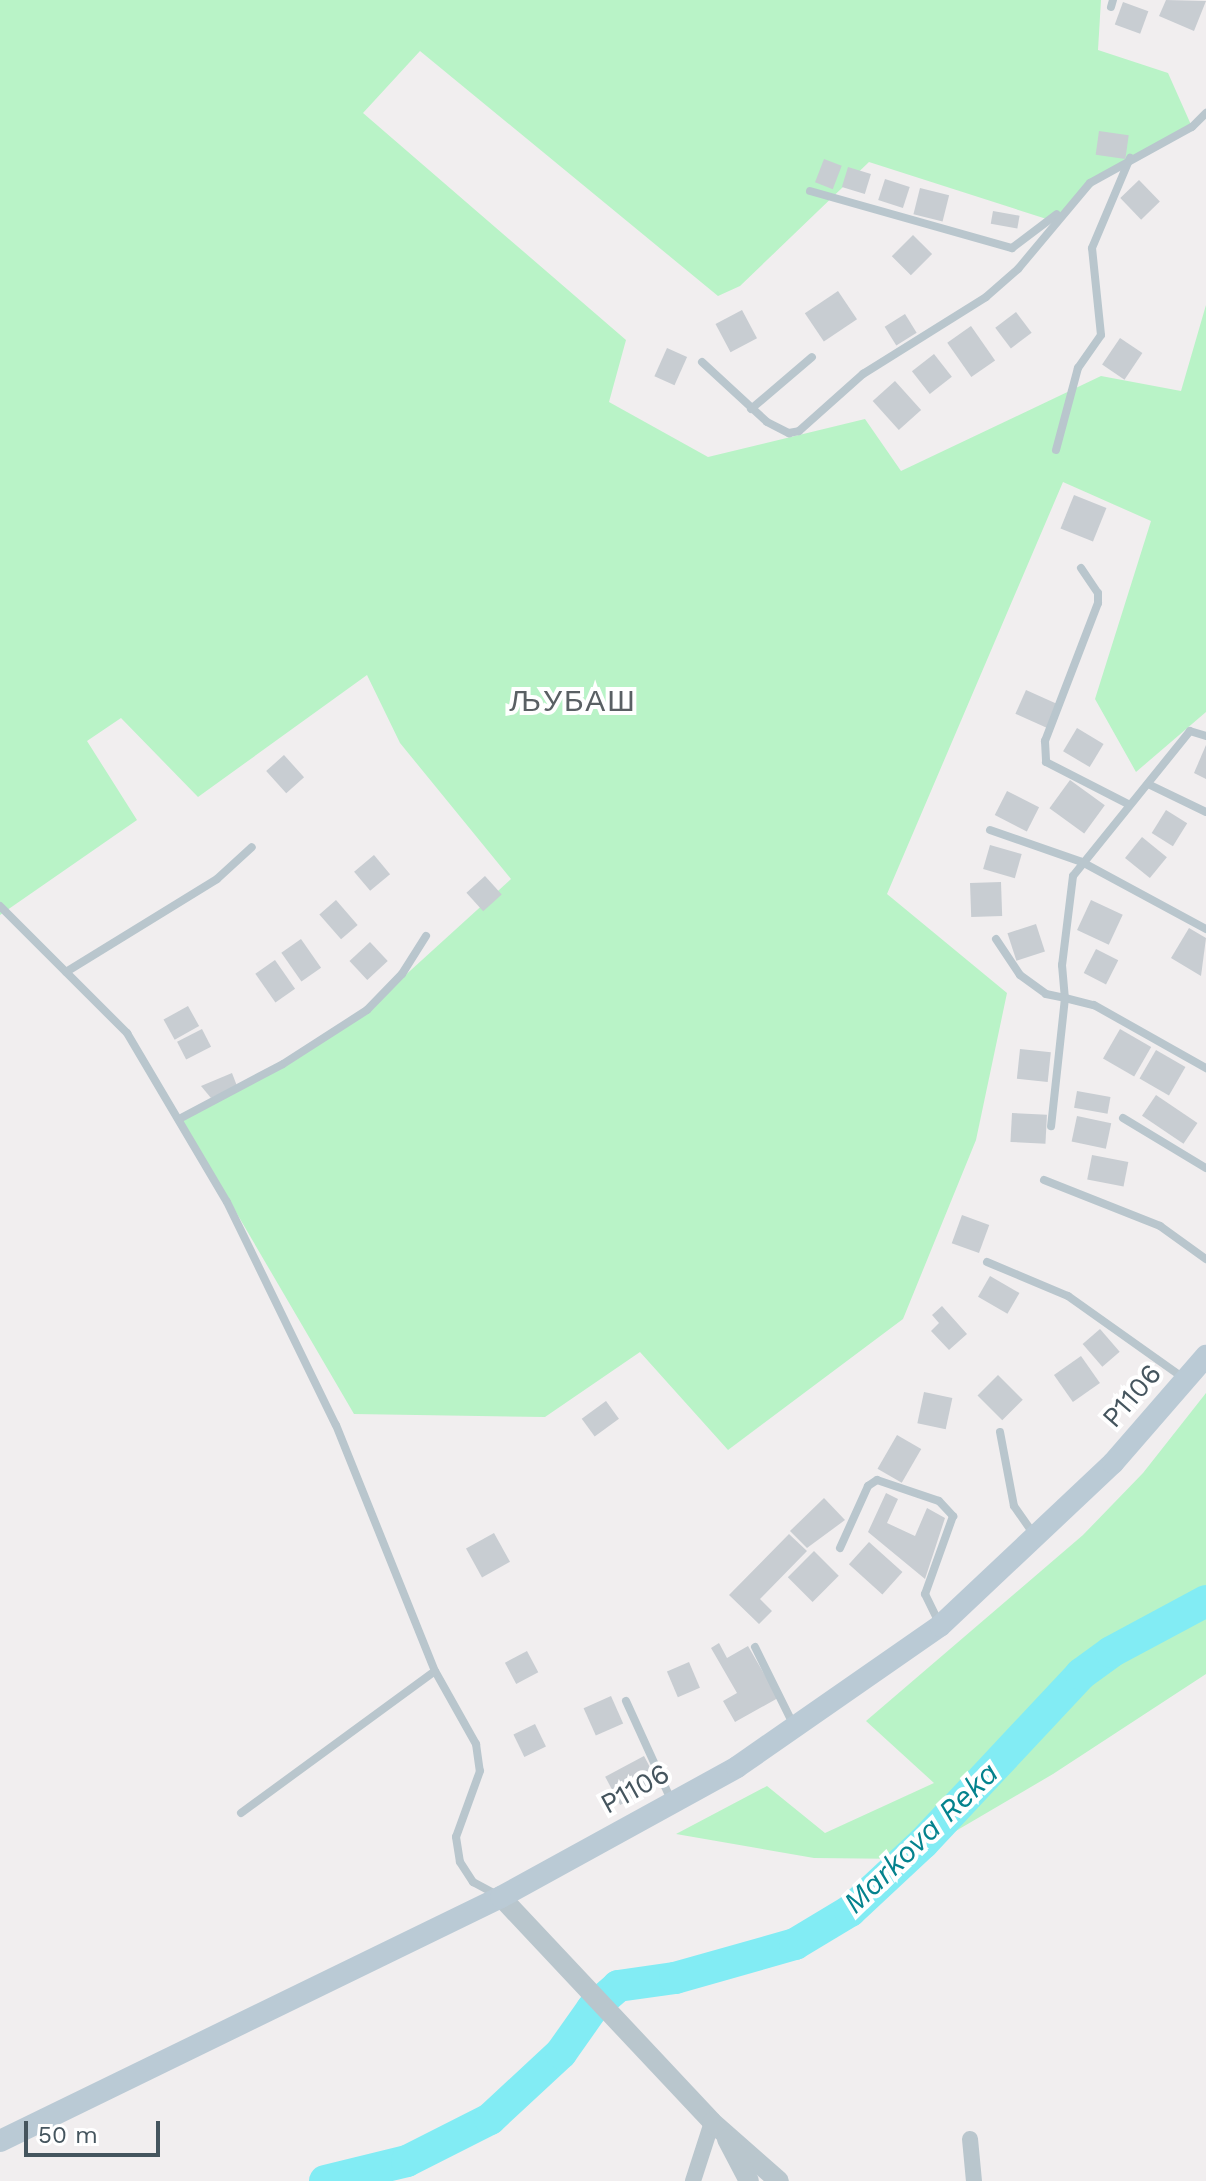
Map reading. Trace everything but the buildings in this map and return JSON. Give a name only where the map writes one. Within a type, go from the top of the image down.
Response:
[{"type":"main road","name":"P1106","points":[[5,2134],[501,1897],[672,1803],[795,1728],[940,1626],[1036,1539],[1206,1356]]},
{"type":"street","points":[[501,1897],[718,2127],[779,2181]]},
{"type":"street","points":[[693,2181],[718,2127]]},
{"type":"street","points":[[718,2127],[749,2181]]},
{"type":"street","points":[[970,2139],[974,2181]]},
{"type":"lane","points":[[810,191],[1012,248],[1130,158],[1192,127],[1206,113]]},
{"type":"lane","points":[[1056,450],[1078,368],[1101,335],[1092,248],[1130,158]]},
{"type":"lane","points":[[702,362],[751,409],[780,430],[799,431],[863,374],[986,297],[1018,269],[1075,199]]},
{"type":"lane","points":[[751,409],[812,357]]},
{"type":"lane","points":[[1081,568],[1098,593],[1098,603],[1045,741],[1046,762],[1130,805]]},
{"type":"lane","points":[[1051,1126],[1065,998],[1067,897],[1082,862],[1190,731],[1206,736]]},
{"type":"lane","points":[[1148,784],[1206,812]]},
{"type":"lane","points":[[990,830],[1082,862],[1206,929]]},
{"type":"lane","points":[[66,972],[217,879],[252,847]]},
{"type":"lane","points":[[0,906],[127,1033],[181,1118],[336,1425],[435,1671],[476,1744],[480,1771],[456,1837],[460,1862],[473,1882],[501,1897]]},
{"type":"lane","points":[[181,1118],[283,1064],[367,1010],[402,974],[426,936]]},
{"type":"lane","points":[[996,939],[1020,975],[1046,994],[1094,1005],[1206,1068]]},
{"type":"lane","points":[[1123,1118],[1206,1168]]},
{"type":"lane","points":[[1044,1180],[1160,1226],[1206,1259]]},
{"type":"lane","points":[[987,1262],[1068,1296],[1186,1379]]},
{"type":"lane","points":[[1000,1432],[1014,1506],[1036,1539]]},
{"type":"lane","points":[[840,1548],[868,1486],[877,1480],[939,1501],[953,1516],[925,1594],[940,1626]]},
{"type":"lane","points":[[755,1647],[795,1728]]},
{"type":"lane","points":[[241,1813],[435,1671]]},
{"type":"lane","points":[[626,1701],[672,1803]]},
{"type":"green space","points":[[0,0],[1101,0],[1098,50],[1168,73],[1192,127],[1110,169],[1056,222],[869,162],[740,286],[718,296],[420,51],[363,113],[626,340],[609,402],[708,457],[865,419],[901,471],[1101,376],[1181,391],[1206,305],[1206,712],[1136,772],[1095,699],[1151,521],[1063,482],[887,894],[1007,993],[976,1140],[903,1319],[728,1450],[640,1352],[545,1417],[354,1414],[181,1118],[283,1064],[367,1010],[511,879],[400,743],[367,675],[198,797],[121,718],[87,741],[137,820],[0,915]]},
{"type":"green space","points":[[1206,1393],[1206,1674],[1053,1774],[908,1859],[814,1858],[676,1834],[767,1786],[825,1833],[934,1783],[866,1721],[1083,1535],[1143,1473]]},
{"type":"waterway","name":"Markova Reka","points":[[325,2181],[407,2161],[490,2119],[561,2053],[592,2009],[618,1986],[675,1978],[795,1944],[850,1911],[923,1843],[1081,1674],[1111,1652],[1206,1601]]},
{"type":"district","name":"ЉУБАШ","points":[[573,701]]}]
